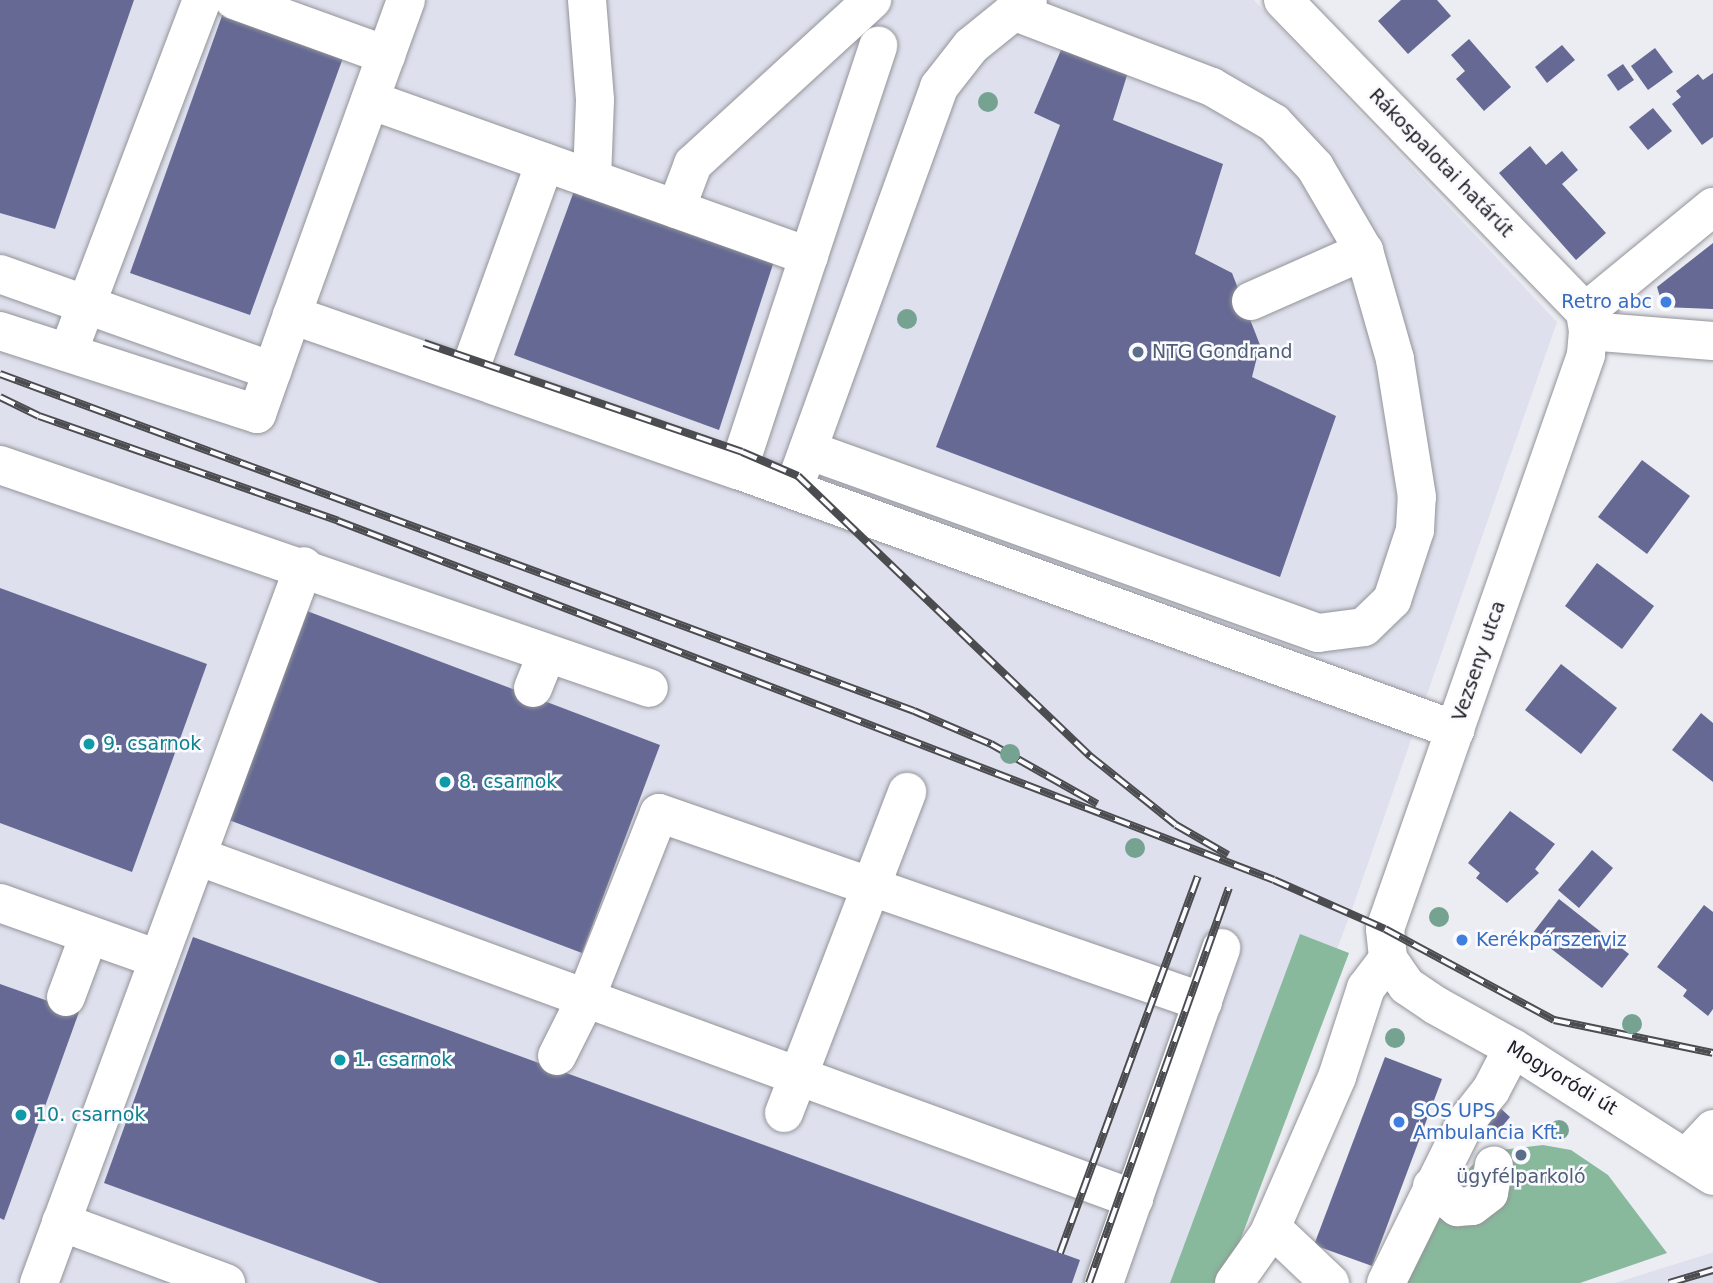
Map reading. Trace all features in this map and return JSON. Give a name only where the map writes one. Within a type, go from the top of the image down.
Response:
[{"type":"street","points":[[69,350],[202,0]]},
{"type":"street","points":[[234,0],[386,55]]},
{"type":"street","points":[[0,331],[69,350],[257,414],[406,0]]},
{"type":"street","points":[[587,0],[595,100],[592,179]]},
{"type":"street","points":[[676,209],[693,164],[872,0]]},
{"type":"street","name":"Rákospalotai határút","points":[[1298,5],[1586,322]]},
{"type":"street","points":[[793,489],[926,116],[953,66],[1020,6],[1212,87],[1274,123],[1315,167],[1364,251],[1395,359],[1417,498],[1415,530],[1392,600],[1380,616],[1348,632],[1318,633],[808,450]]},
{"type":"street","points":[[738,470],[878,46]]},
{"type":"street","points":[[370,100],[809,256]]},
{"type":"street","points":[[468,375],[545,162]]},
{"type":"street","points":[[1586,322],[1713,207]]},
{"type":"street","points":[[1251,301],[1364,251]]},
{"type":"street","points":[[0,274],[272,371]]},
{"type":"street","points":[[292,315],[793,489],[1455,730]]},
{"type":"street","points":[[1586,322],[1713,341]]},
{"type":"street","name":"Vezseny utca","points":[[1398,972],[1385,929],[1586,355],[1586,322]]},
{"type":"street","points":[[0,465],[303,566],[540,671],[649,688]]},
{"type":"street","points":[[39,1283],[303,566]]},
{"type":"street","points":[[790,1096],[907,792]]},
{"type":"street","points":[[557,1056],[585,1000],[659,813],[1203,1002]]},
{"type":"street","points":[[197,856],[585,1000],[790,1096],[1133,1199]]},
{"type":"street","points":[[0,903],[158,960]]},
{"type":"street","points":[[66,997],[89,934]]},
{"type":"street","points":[[1104,1283],[1222,948]]},
{"type":"street","points":[[1234,1283],[1272,1227],[1337,1077],[1366,988],[1398,972]]},
{"type":"street","name":"Mogyoródi út","points":[[1398,972],[1513,1048],[1705,1154]]},
{"type":"street","points":[[1386,1283],[1465,1123],[1491,1090],[1513,1048]]},
{"type":"street","points":[[1433,1186],[1457,1207],[1472,1206],[1489,1193],[1507,1160],[1465,1123]]},
{"type":"street","points":[[61,1222],[226,1283]]},
{"type":"street","points":[[1272,1227],[1330,1283]]},
{"type":"shaded area","points":[[0,0],[1254,0],[1557,322],[1351,912],[1211,1283],[0,1283]]},
{"type":"shaded area","points":[[1713,1252],[1713,1283],[1615,1283],[1711,1253]]},
{"type":"green space","points":[[1300,934],[1349,953],[1224,1283],[1170,1283]]},
{"type":"green space","points":[[1543,1145],[1571,1150],[1608,1175],[1667,1253],[1580,1283],[1393,1283],[1425,1209],[1477,1161],[1501,1150]]},
{"type":"building","points":[[0,0],[134,0],[55,229],[0,213]]},
{"type":"building","points":[[1401,0],[1437,0],[1451,16],[1408,54],[1378,21]]},
{"type":"building","points":[[223,13],[344,55],[250,315],[130,273]]},
{"type":"building","points":[[1469,39],[1511,87],[1484,111],[1456,79],[1465,71],[1451,55]]},
{"type":"building","points":[[1064,43],[1129,69],[1113,120],[1223,164],[1195,254],[1232,273],[1260,345],[1252,377],[1336,416],[1280,577],[936,447],[1060,125],[1034,113]]},
{"type":"building","points":[[1562,45],[1575,60],[1547,83],[1535,67]]},
{"type":"building","points":[[1655,48],[1673,72],[1648,90],[1631,66]]},
{"type":"building","points":[[1623,64],[1634,80],[1618,91],[1607,75]]},
{"type":"building","points":[[1713,73],[1713,137],[1702,145],[1672,104],[1681,97],[1676,91],[1698,74],[1703,80]]},
{"type":"building","points":[[1653,108],[1672,131],[1648,150],[1629,127]]},
{"type":"building","points":[[1530,146],[1546,165],[1562,151],[1578,170],[1562,184],[1606,233],[1576,260],[1499,173]]},
{"type":"building","points":[[574,191],[775,258],[719,430],[514,355]]},
{"type":"building","points":[[1713,243],[1713,309],[1663,307],[1657,287]]},
{"type":"building","points":[[1642,460],[1690,496],[1647,554],[1598,517]]},
{"type":"building","points":[[1597,563],[1654,606],[1622,649],[1565,606]]},
{"type":"building","name":"9. csarnok","points":[[0,588],[207,664],[132,872],[0,823]]},
{"type":"building","name":"8. csarnok","points":[[307,611],[660,745],[582,953],[229,820]]},
{"type":"building","points":[[1561,664],[1617,708],[1581,754],[1525,710]]},
{"type":"building","points":[[1701,713],[1713,723],[1713,782],[1672,750]]},
{"type":"building","points":[[1510,811],[1555,844],[1535,869],[1539,873],[1507,903],[1476,878],[1480,873],[1468,863]]},
{"type":"building","points":[[1592,850],[1613,868],[1579,908],[1558,890]]},
{"type":"building","points":[[1559,899],[1629,954],[1602,988],[1532,934]]},
{"type":"building","points":[[1704,905],[1713,912],[1713,1009],[1708,1016],[1683,996],[1687,990],[1657,967]]},
{"type":"building","name":"1. csarnok","points":[[193,937],[1080,1260],[1072,1283],[379,1283],[104,1183]]},
{"type":"building","name":"10. csarnok","points":[[0,984],[79,1012],[4,1220],[0,1218]]},
{"type":"building","points":[[1385,1057],[1442,1079],[1372,1266],[1314,1245]]},
{"type":"building","points":[[1497,1105],[1510,1117],[1495,1135],[1482,1124]]},
{"type":"railway","points":[[424,343],[742,452],[798,476],[1090,756],[1176,825],[1228,855]]},
{"type":"railway","points":[[0,374],[914,711],[991,744],[1097,804]]},
{"type":"railway","points":[[0,397],[39,416],[338,521],[1274,880],[1385,929],[1554,1020],[1713,1053]]},
{"type":"railway","points":[[1060,1253],[1198,876]]},
{"type":"railway","points":[[1089,1283],[1229,888]]},
{"type":"railway","points":[[1669,1283],[1713,1270]]},
{"type":"place","name":"Retro abc","points":[[1666,302]]},
{"type":"place","name":"NTG Gondrand","points":[[1138,352]]},
{"type":"place","name":"9. csarnok","points":[[89,744]]},
{"type":"place","name":"8. csarnok","points":[[445,782]]},
{"type":"place","name":"Kerékpárszerviz","points":[[1462,940]]},
{"type":"place","name":"1. csarnok","points":[[340,1060]]},
{"type":"place","name":"10. csarnok","points":[[21,1115]]},
{"type":"place","name":"SOS UPS Ambulancia Kft.","points":[[1399,1122]]},
{"type":"place","name":"ügyfélparkoló","points":[[1521,1155]]}]
